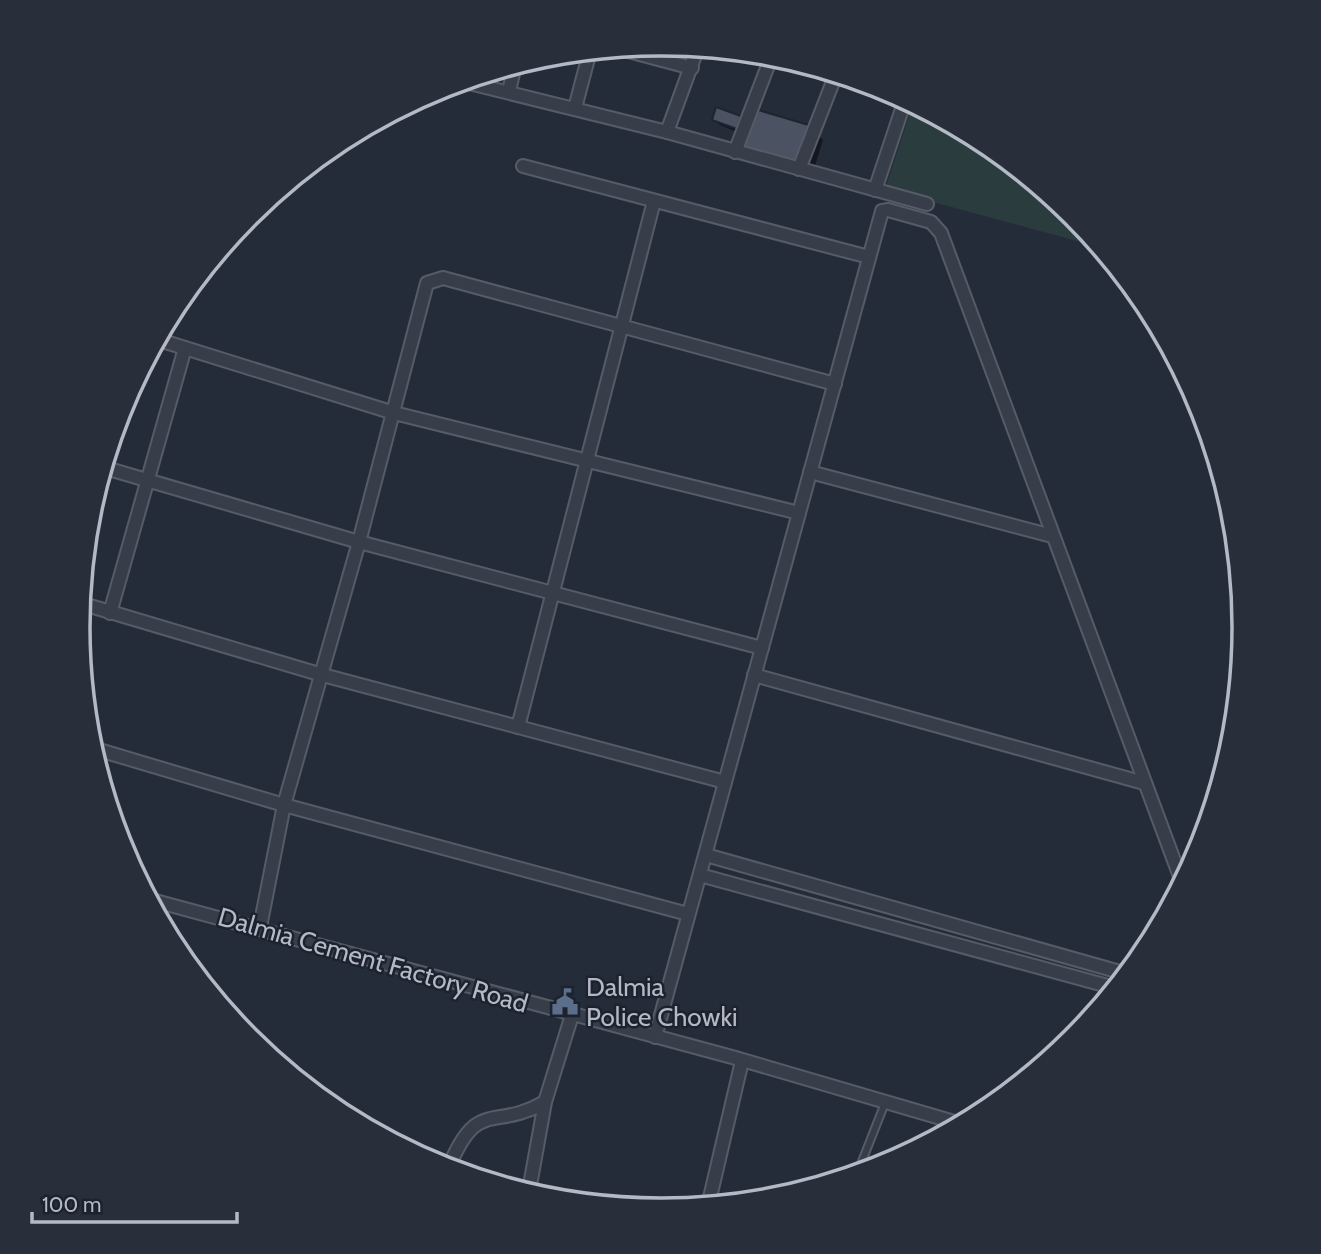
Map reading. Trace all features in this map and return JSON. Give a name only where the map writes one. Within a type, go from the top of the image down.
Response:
[{"type":"street","points":[[648,56],[692,68]]},
{"type":"street","points":[[667,132],[695,57]]},
{"type":"street","points":[[575,108],[587,61]]},
{"type":"street","points":[[735,152],[768,66]]},
{"type":"street","points":[[509,91],[512,75]]},
{"type":"street","points":[[799,169],[833,83]]},
{"type":"street","points":[[480,85],[667,132],[927,204]]},
{"type":"street","points":[[875,190],[902,110]]},
{"type":"street","points":[[523,166],[869,257]]},
{"type":"street","points":[[518,727],[654,201]]},
{"type":"street","points":[[655,1037],[882,211],[888,210],[938,227],[1177,870]]},
{"type":"street","points":[[260,927],[284,805],[319,674],[359,542],[427,283],[435,278],[835,384]]},
{"type":"street","points":[[165,342],[394,413],[799,513]]},
{"type":"street","points":[[110,613],[185,348]]},
{"type":"street","points":[[112,470],[359,542],[762,648]]},
{"type":"street","points":[[810,472],[1052,536]]},
{"type":"street","points":[[91,607],[319,674],[725,782]]},
{"type":"street","points":[[754,675],[1144,783]]},
{"type":"street","points":[[103,751],[284,805],[688,914]]},
{"type":"street","points":[[706,855],[1117,971]]},
{"type":"street","points":[[700,875],[1105,985]]},
{"type":"street","points":[[769,894],[776,875]]},
{"type":"street","name":"Dalmia Cement Factory Road","points":[[160,902],[742,1060],[948,1121]]},
{"type":"street","points":[[530,1183],[545,1102],[572,1015]]},
{"type":"street","points":[[710,1196],[742,1060]]},
{"type":"street","points":[[453,1159],[468,1129],[486,1119],[534,1109],[545,1102]]},
{"type":"lane","points":[[862,1161],[885,1103]]},
{"type":"shaded area","points":[[910,114],[946,132],[1008,174],[1082,242],[885,189]]},
{"type":"building","points":[[716,107],[741,116],[737,129],[712,120]]},
{"type":"building","points":[[755,109],[812,126],[796,164],[735,152]]},
{"type":"place","name":"Dalmia Police Chowki","points":[[565,1002]]}]
